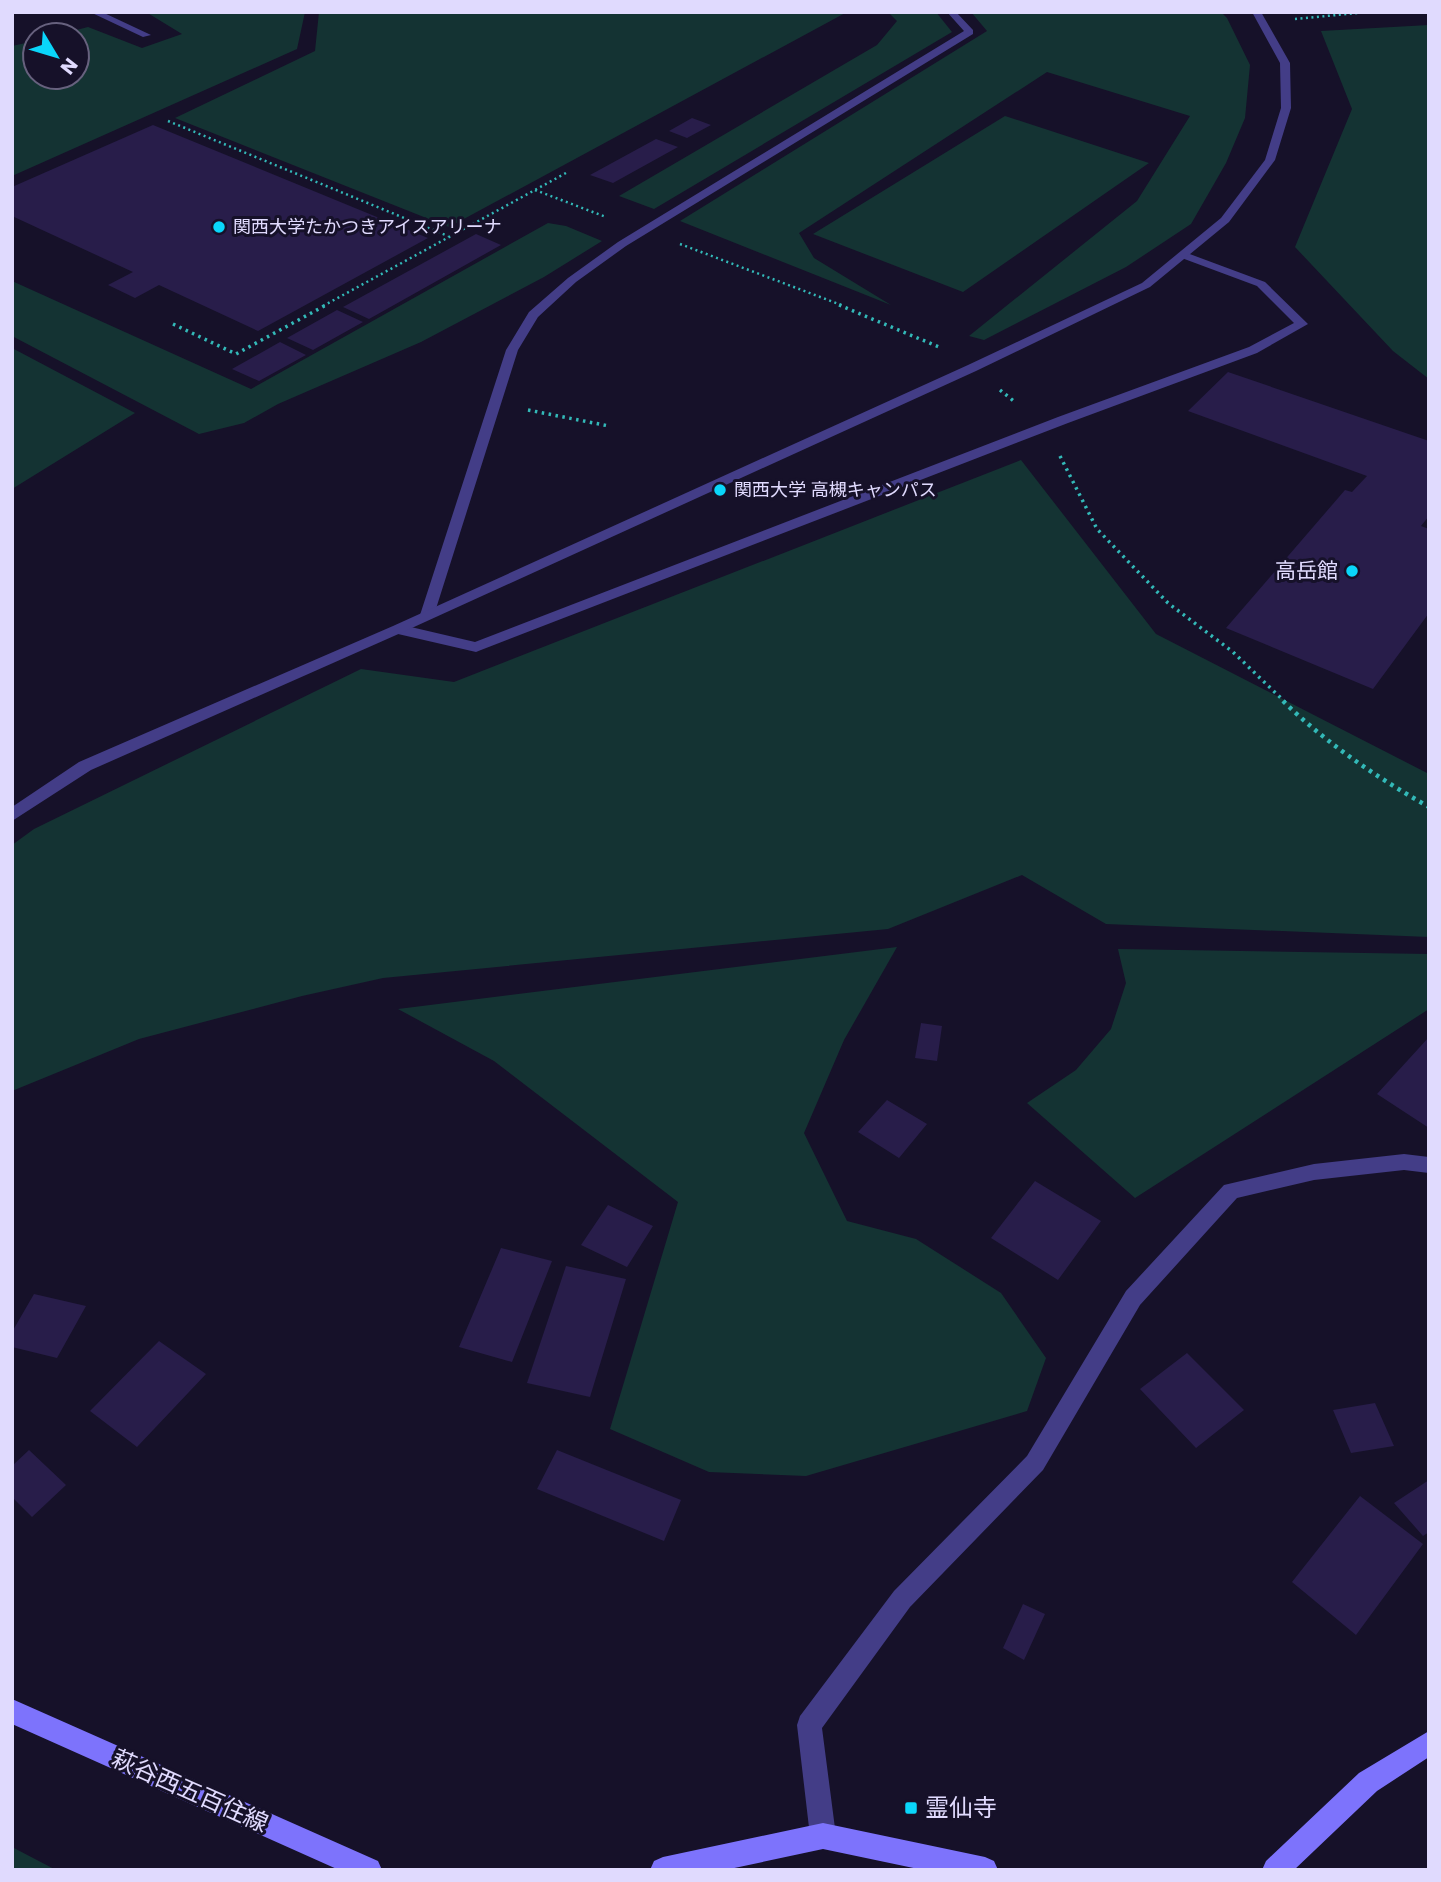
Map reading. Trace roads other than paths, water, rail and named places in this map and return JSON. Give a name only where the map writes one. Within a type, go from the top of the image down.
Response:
[{"type":"main road","name":"萩谷西五百住線","points":[[12,1712],[369,1870]]},
{"type":"main road","points":[[1275,1870],[1368,1782],[1429,1744]]},
{"type":"main road","points":[[663,1870],[823,1836],[985,1870]]},
{"type":"street","points":[[94,12],[146,35]]},
{"type":"street","points":[[427,615],[512,350],[533,315],[572,280],[643,230],[970,32],[951,12]]},
{"type":"street","points":[[12,815],[85,766],[398,629],[972,368],[1146,285],[1225,220],[1270,160],[1286,108],[1286,63],[1259,17]]},
{"type":"street","points":[[398,629],[477,647],[1253,350],[1302,324],[1261,284],[1183,255]]},
{"type":"street","points":[[823,1836],[809,1725],[901,1599],[1035,1463],[1133,1298],[1142,1288],[1231,1191],[1314,1172],[1404,1162],[1429,1164]]},
{"type":"place","name":"関西大学たかつきアイスアリーナ","points":[[219,227]]},
{"type":"place","name":"関西大学 高槻キャンパス","points":[[720,490]]},
{"type":"place","name":"高岳館","points":[[1352,571]]},
{"type":"place","name":"霊仙寺","points":[[911,1808]]}]
